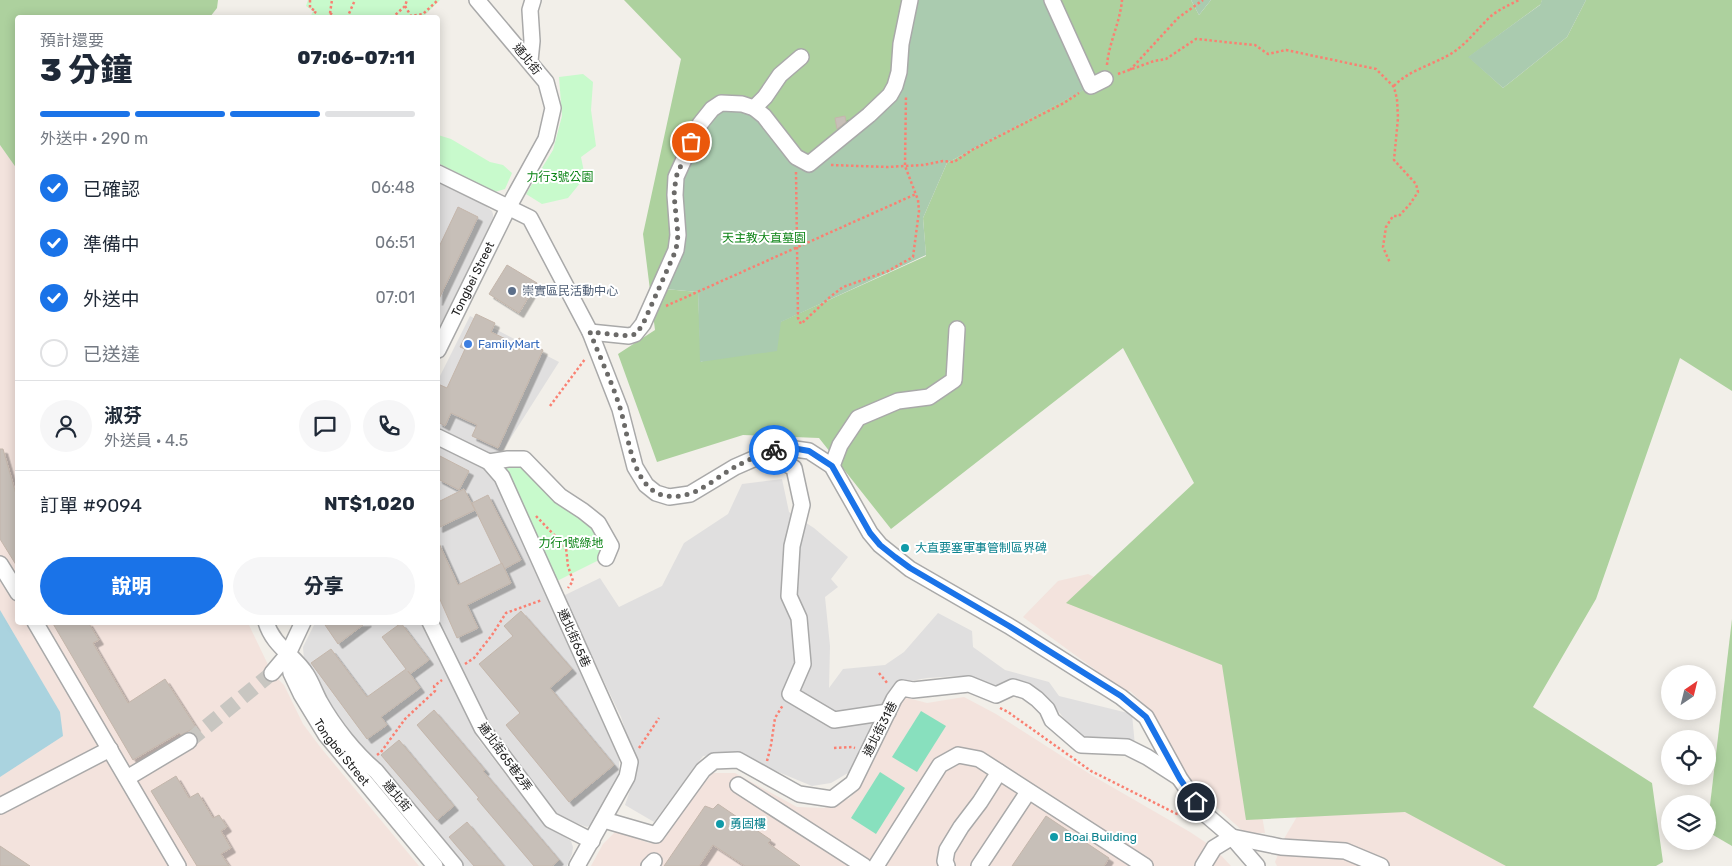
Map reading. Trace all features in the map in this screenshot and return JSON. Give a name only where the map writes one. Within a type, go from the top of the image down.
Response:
[{"type":"street","name":"通北街","points":[[477,0],[546,82],[553,108],[546,139],[508,208]]},
{"type":"street","points":[[530,61],[532,41],[530,10],[533,0]]},
{"type":"street","points":[[593,339],[636,334],[647,315],[676,250],[678,235],[674,195],[676,177],[700,124],[712,108],[722,103],[742,104],[754,108],[764,116],[802,161],[870,115],[890,94],[895,86],[899,72],[910,0]]},
{"type":"street","points":[[1052,0],[1091,86],[1105,79]]},
{"type":"street","points":[[754,108],[765,97],[780,75],[801,57]]},
{"type":"street","points":[[440,174],[530,218],[593,339],[620,409],[635,467],[646,485],[656,492],[669,497],[690,494],[735,467],[781,446],[809,451],[832,466],[870,533],[880,545],[910,568],[1009,626],[1121,696],[1146,717],[1180,779],[1204,813],[1232,837],[1257,866]]},
{"type":"street","name":"Tongbei Street","points":[[440,346],[508,208]]},
{"type":"street","points":[[832,466],[840,445],[858,418],[898,402],[929,397],[954,380],[957,328]]},
{"type":"street","name":"通北街65巷","points":[[440,438],[489,462],[502,477],[630,762]]},
{"type":"street","points":[[757,457],[780,461],[794,468],[802,505],[792,546],[789,596],[799,618],[803,664],[790,694],[834,720],[888,712]]},
{"type":"street","points":[[489,462],[524,459],[560,496],[598,523],[611,546],[606,558]]},
{"type":"street","points":[[0,564],[15,588]]},
{"type":"street","points":[[37,625],[178,866]]},
{"type":"street","name":"通北街","points":[[267,625],[272,637],[306,673],[321,703],[337,728],[376,771],[455,866]]},
{"type":"street","points":[[272,673],[288,654],[302,625]]},
{"type":"street","name":"通北街65巷2弄","points":[[431,625],[482,728],[551,820],[592,841]]},
{"type":"street","name":"Tongbei Street","points":[[288,654],[291,673],[314,717],[326,735],[436,866]]},
{"type":"street","name":"通北街31巷","points":[[604,820],[656,835],[704,770],[714,761],[738,760],[799,794],[832,799],[853,783],[894,699],[902,688],[913,690],[969,684],[996,695],[1013,687],[1026,691],[1047,709],[1052,720],[1081,745],[1127,748],[1147,757],[1180,779]]},
{"type":"street","points":[[127,778],[189,741]]},
{"type":"street","points":[[0,806],[110,750]]},
{"type":"street","points":[[876,866],[940,765],[958,755],[979,759],[1145,866]]},
{"type":"street","points":[[577,866],[627,777],[630,762]]},
{"type":"street","points":[[947,866],[945,860],[947,850],[1000,772]]},
{"type":"street","points":[[738,785],[864,866]]},
{"type":"street","points":[[979,866],[1028,792]]},
{"type":"street","points":[[1203,866],[1214,848],[1232,837],[1281,847],[1345,851],[1381,866]]},
{"type":"path","points":[[310,0],[310,8],[316,11],[314,15]]},
{"type":"path","points":[[330,14],[332,0]]},
{"type":"path","points":[[348,15],[356,0]]},
{"type":"path","points":[[395,15],[405,6],[407,0]]},
{"type":"path","points":[[417,15],[423,14],[438,0]]},
{"type":"path","points":[[1122,0],[1117,26],[1109,48],[1105,79],[1154,61],[1166,59],[1196,39],[1255,45],[1268,54],[1286,50],[1376,69],[1394,87],[1398,99],[1394,160],[1416,184],[1418,192],[1410,204],[1398,216],[1393,216],[1386,227],[1383,247],[1390,263]]},
{"type":"path","points":[[1129,71],[1178,18],[1202,0]]},
{"type":"path","points":[[1394,87],[1399,81],[1446,57],[1471,39],[1487,20],[1501,8],[1519,0]]},
{"type":"path","points":[[405,6],[410,15]]},
{"type":"path","points":[[906,89],[905,166],[916,194],[919,211],[913,258],[888,271],[843,287],[801,324],[798,318],[798,247],[802,161],[887,166],[905,166],[923,165],[943,161],[954,162],[972,150],[1064,103],[1091,86]]},
{"type":"path","points":[[647,315],[916,194]]},
{"type":"path","points":[[550,406],[593,339]]},
{"type":"path","points":[[367,763],[381,752],[405,719],[435,691],[434,686],[474,658],[506,613],[519,607],[530,606],[570,587],[573,581],[568,566],[566,548],[531,513]]},
{"type":"path","points":[[763,775],[771,745],[775,718],[790,694]]},
{"type":"path","points":[[999,708],[1008,712],[1091,770],[1130,791],[1177,814],[1204,813]]},
{"type":"path","points":[[630,762],[659,718]]},
{"type":"path","points":[[834,748],[852,747],[866,756]]},
{"type":"shaded area","points":[[0,145],[15,165],[15,625],[249,625],[272,673],[284,685],[303,724],[419,866],[0,866]]},
{"type":"shaded area","points":[[440,182],[483,204],[492,211],[493,218],[440,326]]},
{"type":"shaded area","points":[[470,316],[559,362],[503,450],[492,455],[440,428],[440,376]]},
{"type":"shaded area","points":[[440,445],[477,464],[494,479],[619,759],[617,780],[591,825],[587,827],[566,819],[557,813],[497,738],[487,722],[440,625]]},
{"type":"shaded area","points":[[782,479],[789,512],[814,528],[848,557],[831,579],[838,587],[825,597],[830,646],[829,688],[843,669],[885,665],[904,652],[938,613],[972,631],[973,647],[1005,670],[1049,682],[1059,696],[1132,714],[1135,746],[1089,741],[1073,730],[1051,702],[1023,684],[989,690],[958,676],[927,678],[899,683],[853,770],[831,783],[812,786],[735,754],[703,756],[654,822],[625,805],[634,779],[632,750],[621,717],[563,596],[600,578],[619,607],[662,586],[684,543],[728,514],[742,484]]},
{"type":"shaded area","points":[[1088,574],[1160,610],[1243,665],[1254,769],[1265,833],[1245,833],[1214,805],[1202,799],[1187,782],[1144,704],[1130,691],[1122,691],[1023,617],[1058,581]]},
{"type":"shaded area","points":[[314,625],[422,625],[478,739],[540,819],[571,841],[573,847],[572,854],[567,866],[464,866],[374,759],[338,724],[304,661],[303,647]]},
{"type":"shaded area","points":[[904,697],[927,703],[964,697],[996,714],[1093,776],[1190,832],[1214,848],[1231,866],[591,866],[603,844],[616,831],[649,843],[661,840],[694,795],[713,773],[735,773],[797,807],[824,808],[850,798],[863,780]]},
{"type":"shaded area","points":[[1308,798],[1435,804],[1653,866],[1277,866],[1275,862],[1285,837]]},
{"type":"green space","points":[[0,0],[218,0],[217,8],[212,15],[15,15],[15,166],[0,145]]},
{"type":"green space","points":[[308,0],[440,0],[425,15],[311,15],[313,11],[306,6]]},
{"type":"green space","points":[[624,0],[916,0],[903,80],[665,289],[698,292],[701,362],[780,322],[926,256],[923,218],[947,163],[1085,89],[1047,0],[1191,0],[1199,15],[1211,0],[1542,0],[1541,4],[1469,57],[1503,88],[1567,37],[1586,0],[1732,0],[1732,391],[1680,358],[1596,599],[1533,707],[1652,783],[1663,862],[1656,866],[1506,866],[1405,812],[1246,820],[1222,665],[1066,603],[1194,483],[1123,348],[891,529],[819,438],[743,435],[657,462],[618,354],[655,330],[643,234],[681,59]]},
{"type":"green space","name":"天主教大直墓園","points":[[916,0],[1047,0],[1086,89],[947,163],[923,218],[926,255],[781,322],[777,351],[700,362],[698,292],[665,289],[683,171],[704,128],[721,110],[747,112],[761,120],[811,168],[885,108],[905,59]]},
{"type":"green space","points":[[1191,0],[1211,0],[1199,15]]},
{"type":"green space","points":[[1542,0],[1586,0],[1567,37],[1503,88],[1468,57],[1540,5]]},
{"type":"green space","name":"力行3號公園","points":[[583,74],[593,82],[591,110],[596,146],[581,157],[585,177],[568,198],[542,204],[526,194],[553,150],[562,116],[559,77]]},
{"type":"green space","name":"力行3號公園","points":[[440,136],[451,139],[490,162],[503,165],[512,173],[505,189],[495,192],[440,164]]},
{"type":"green space","name":"力行1號綠地","points":[[503,465],[520,465],[577,511],[608,544],[603,558],[557,581]]},
{"type":"green space","points":[[1732,619],[1732,846],[1716,837],[1716,795],[1711,795],[1712,785],[1716,785],[1716,754]]},
{"type":"green space","points":[[921,711],[946,726],[917,772],[892,757]]},
{"type":"green space","points":[[880,772],[905,788],[876,834],[851,818]]},
{"type":"water","points":[[0,610],[60,712],[63,736],[0,777]]},
{"type":"building","points":[[845,116],[846,122],[837,129],[835,118]]},
{"type":"building","points":[[458,207],[478,217],[440,297],[440,245]]},
{"type":"building","name":"崇實區民活動中心","points":[[507,265],[537,283],[519,313],[489,294]]},
{"type":"building","points":[[476,314],[495,323],[491,332],[516,344],[519,338],[543,350],[498,448],[472,436],[477,425],[451,413],[445,426],[440,423],[440,385],[447,388],[465,349],[460,347]]},
{"type":"building","points":[[0,449],[3,449],[15,491],[15,563],[0,539]]},
{"type":"building","points":[[440,456],[469,471],[459,490],[440,480]]},
{"type":"building","points":[[464,489],[475,510],[440,527],[440,501]]},
{"type":"building","points":[[488,495],[521,560],[504,569],[472,503]]},
{"type":"building","points":[[440,545],[458,585],[502,563],[511,583],[467,605],[478,628],[457,638],[440,600]]},
{"type":"building","points":[[521,611],[572,669],[550,688],[614,765],[569,802],[506,725],[520,713],[479,664],[513,636],[504,626]]},
{"type":"building","points":[[54,625],[90,625],[99,640],[93,643],[128,703],[165,679],[196,727],[181,735],[179,733],[133,760]]},
{"type":"building","points":[[325,625],[363,625],[338,644]]},
{"type":"building","points":[[398,625],[403,625],[429,660],[410,674],[420,688],[381,717],[387,725],[367,739],[311,663],[331,649],[367,697],[406,669],[382,637]]},
{"type":"building","points":[[434,710],[559,860],[552,866],[534,866],[417,725]]},
{"type":"building","points":[[399,740],[454,806],[437,820],[381,755]]},
{"type":"building","points":[[176,776],[189,798],[198,793],[213,818],[219,815],[227,827],[221,831],[231,848],[221,854],[229,866],[197,866],[151,791]]},
{"type":"building","name":"勇固樓","points":[[718,804],[771,840],[768,843],[800,866],[745,866],[713,845],[699,866],[664,866],[705,806],[713,809]]},
{"type":"building","name":"Boai Building","points":[[1046,816],[1109,858],[1104,866],[1012,866]]},
{"type":"building","points":[[467,822],[504,866],[474,866],[449,837]]},
{"type":"building","points":[[0,846],[30,866],[0,866]]},
{"type":"tunnel","points":[[189,741],[272,673]]},
{"type":"way so far","points":[[691,142],[676,177],[674,195],[678,235],[676,250],[643,324],[636,334],[629,336],[590,332],[620,409],[635,467],[646,485],[656,492],[669,497],[690,494],[735,467],[774,450]]},
{"type":"place","name":"崇實區民活動中心","points":[[512,291]]},
{"type":"place","name":"FamilyMart","points":[[468,344]]},
{"type":"place","name":"大直要塞軍事管制區界碑","points":[[905,548]]},
{"type":"place","name":"勇固樓","points":[[720,824]]},
{"type":"place","name":"Boai Building","points":[[1054,837]]},
{"type":"route","points":[[774,450],[781,446],[809,451],[832,466],[870,533],[880,545],[895,557],[910,568],[1009,626],[1121,696],[1146,717],[1180,779],[1196,802]]}]
